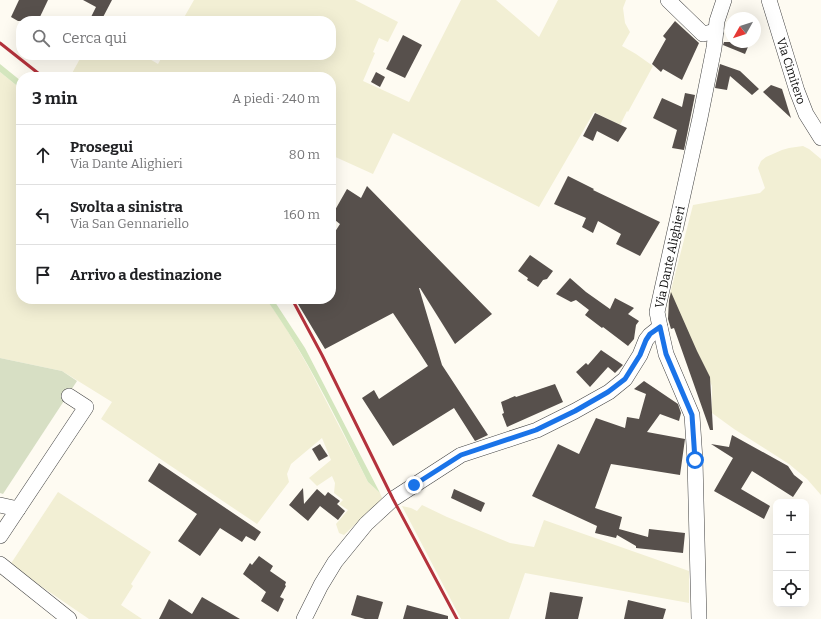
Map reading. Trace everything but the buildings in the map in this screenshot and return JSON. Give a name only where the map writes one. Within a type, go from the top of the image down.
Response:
[{"type":"street","name":"Via Dante Alighieri","points":[[699,619],[695,460],[692,415],[666,354],[657,312],[712,60],[714,48],[710,33],[717,21],[724,0]]},
{"type":"street","points":[[672,1],[710,33]]},
{"type":"street","name":"Via Cimitero","points":[[768,1],[797,91],[806,114],[821,138]]},
{"type":"street","points":[[304,619],[321,585],[335,562],[366,524],[393,499],[461,455],[536,430],[575,411],[608,392],[625,379],[640,355],[650,334],[660,327]]},
{"type":"street","points":[[0,536],[86,407],[70,396]]},
{"type":"street","points":[[0,505],[18,509]]},
{"type":"street","points":[[0,564],[70,619]]},
{"type":"shaded area","points":[[194,0],[355,0],[398,22],[388,42],[379,38],[373,52],[375,53],[363,81],[409,102],[461,0],[496,0],[539,37],[558,0],[626,0],[623,8],[625,23],[630,32],[622,46],[653,66],[620,125],[594,112],[539,207],[393,133],[373,174],[336,157],[336,72],[73,72],[79,60],[151,60],[158,64],[160,60],[336,60],[336,16],[185,16]]},
{"type":"shaded area","points":[[0,72],[16,85],[16,304],[270,304],[282,321],[309,368],[368,482],[380,493],[383,500],[373,507],[344,535],[339,533],[336,524],[348,510],[339,504],[343,500],[334,493],[335,483],[332,476],[317,486],[309,478],[331,460],[322,438],[291,464],[287,474],[289,482],[257,524],[101,419],[112,402],[62,371],[0,358]]},
{"type":"shaded area","points":[[803,146],[821,159],[821,495],[807,479],[789,464],[712,413],[712,386],[670,294],[693,205],[760,193],[765,188],[758,168],[761,161],[766,157],[782,150]]},
{"type":"shaded area","points":[[58,492],[151,552],[131,584],[133,586],[121,605],[142,619],[89,619],[10,565]]},
{"type":"shaded area","points":[[422,505],[510,543],[534,547],[544,520],[689,571],[689,603],[525,573],[509,619],[461,619],[402,506],[417,511]]},
{"type":"green space","points":[[0,64],[16,77],[16,85],[0,72]]},
{"type":"green space","points":[[269,304],[276,304],[305,348],[380,493],[368,482],[333,412],[295,343]]},
{"type":"green space","points":[[0,358],[62,371],[77,381],[3,494],[0,493]]},
{"type":"railway","points":[[0,43],[16,56]]},
{"type":"railway","points":[[22,60],[37,72]]},
{"type":"railway","points":[[295,304],[322,355],[393,499],[457,619]]},
{"type":"route","points":[[414,485],[461,455],[536,430],[575,411],[608,392],[625,379],[640,355],[650,334],[660,327],[666,354],[692,415],[695,460]]}]
